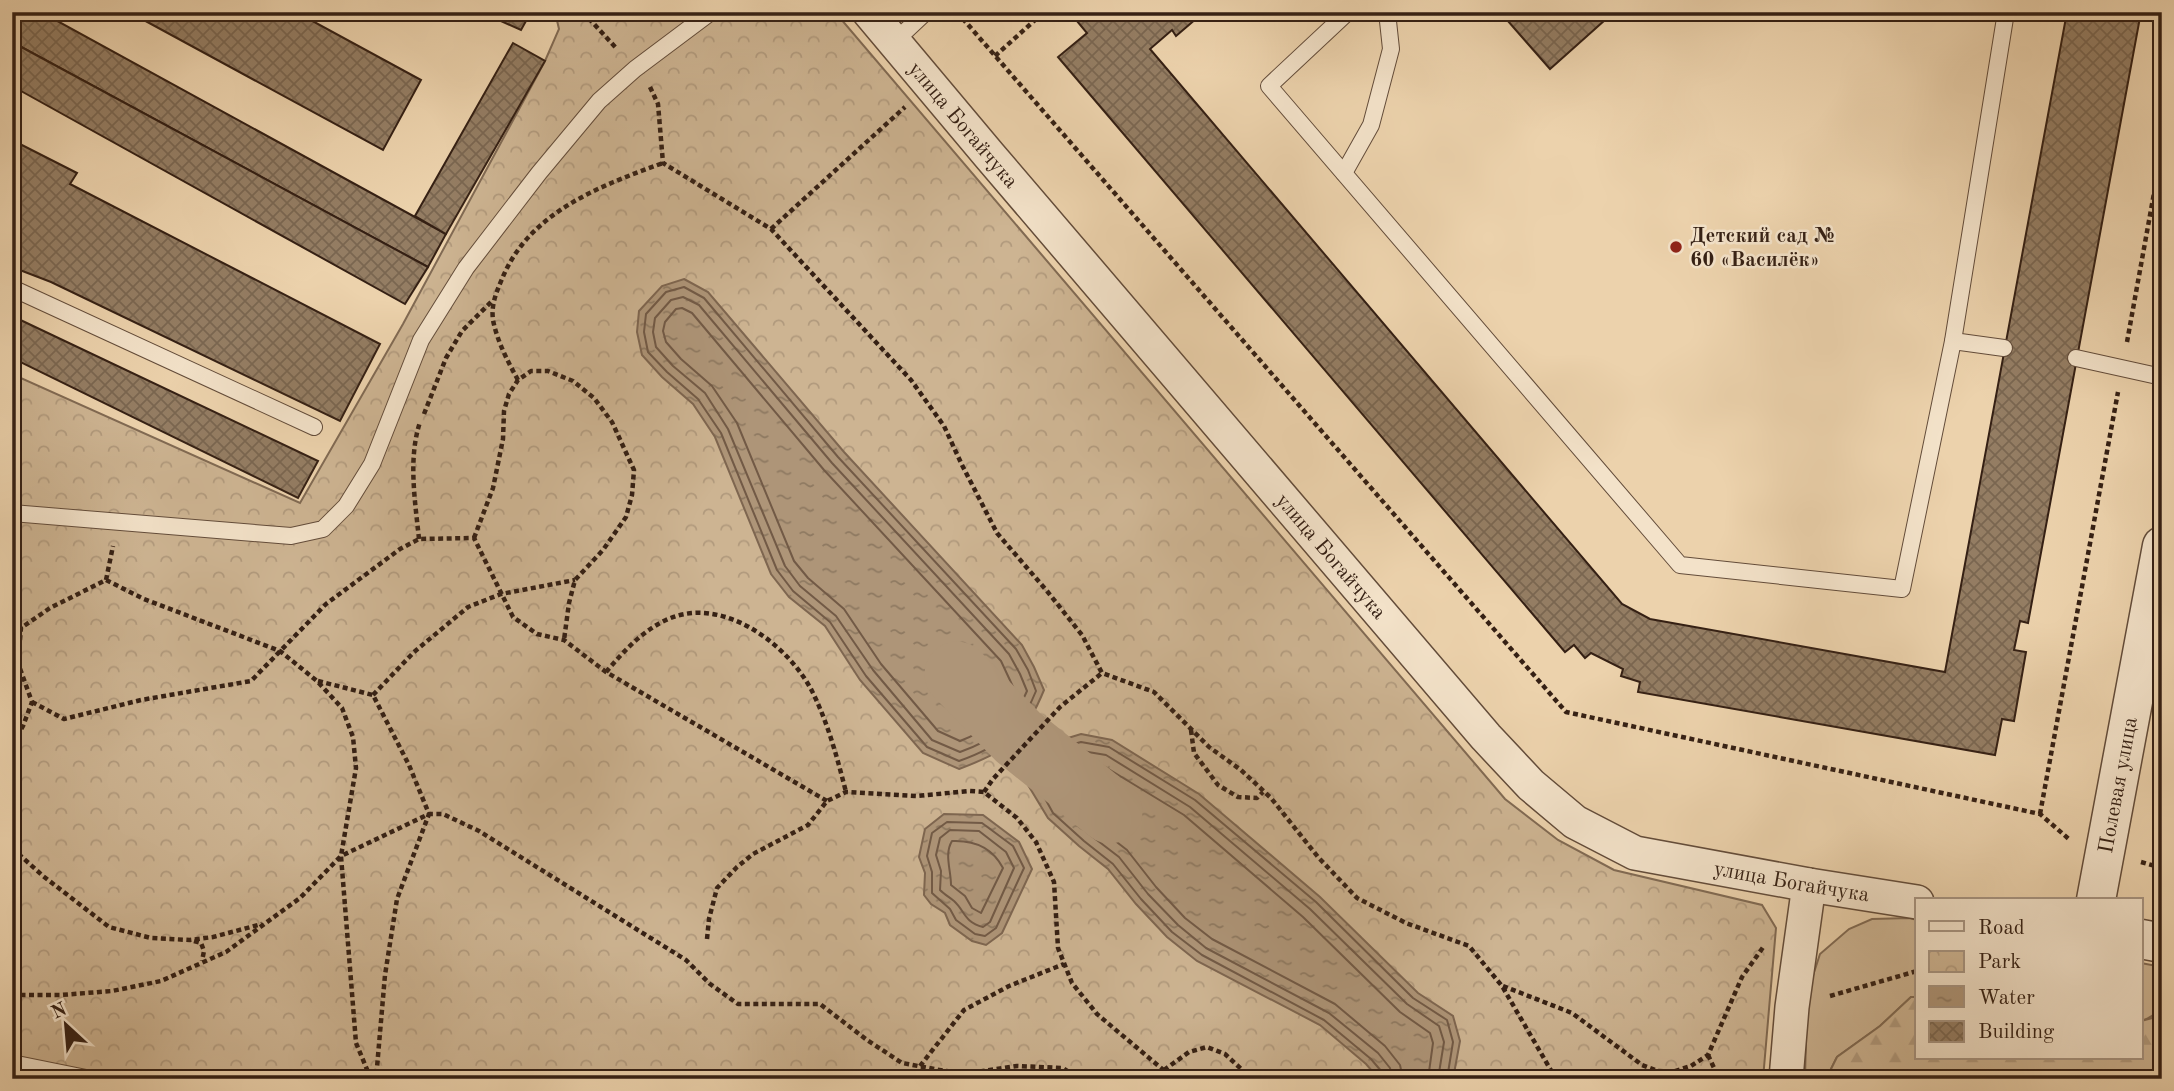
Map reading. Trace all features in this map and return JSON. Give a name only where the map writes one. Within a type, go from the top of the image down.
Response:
[{"type":"street","name":"улица Богайчука","points":[[869,12],[1477,726],[1531,785],[1575,822],[1635,853],[1915,902]]},
{"type":"street","name":"Полевая улица","points":[[2096,898],[2162,546]]},
{"type":"street","points":[[1786,1079],[1792,1007],[1809,885]]},
{"type":"street","points":[[2142,939],[2162,943]]},
{"type":"lane","points":[[12,513],[290,536],[323,529],[346,506],[372,464],[421,340],[466,268],[599,101],[635,69],[711,12]]},
{"type":"lane","points":[[894,42],[926,12]]},
{"type":"lane","points":[[1348,12],[1269,86],[1680,565],[1902,589],[1953,341],[2006,12]]},
{"type":"lane","points":[[1344,173],[1371,125],[1391,49],[1387,12]]},
{"type":"lane","points":[[12,288],[314,427]]},
{"type":"lane","points":[[1953,341],[2004,348]]},
{"type":"lane","points":[[2076,358],[2162,377]]},
{"type":"lane","points":[[12,1063],[91,1079]]},
{"type":"path","points":[[583,12],[650,86],[658,104],[663,163]]},
{"type":"path","points":[[957,12],[1566,712],[2040,814],[2162,149]]},
{"type":"path","points":[[995,56],[1044,12]]},
{"type":"path","points":[[771,229],[911,101]]},
{"type":"path","points":[[663,163],[771,229],[911,380],[944,426],[997,533],[1082,635],[1102,673],[1154,692],[1209,747],[1241,770],[1264,792],[1318,857],[1357,898],[1406,923],[1469,946],[1502,986],[1556,1079]]},
{"type":"path","points":[[419,539],[414,496],[414,447],[419,424],[446,358],[462,331],[493,299],[508,262],[527,238],[559,210],[585,194],[663,163]]},
{"type":"path","points":[[493,299],[493,320],[518,380]]},
{"type":"path","points":[[564,640],[575,580],[603,551],[626,517],[632,495],[634,470],[612,422],[594,398],[573,381],[548,371],[531,371],[518,380],[509,394],[493,488],[474,538],[513,617],[537,634],[564,640],[606,672],[827,801]]},
{"type":"path","points":[[32,702],[64,719],[141,700],[251,681],[326,604],[400,550],[419,539],[474,538]]},
{"type":"path","points":[[21,628],[50,608],[106,580],[144,599],[279,651],[317,681],[342,708],[353,737],[356,768],[341,856],[348,933],[349,986],[356,1043],[373,1079]]},
{"type":"path","points":[[373,695],[414,652],[468,607],[501,594],[575,580]]},
{"type":"path","points":[[606,672],[640,636],[669,618],[689,614],[713,614],[742,622],[762,634],[790,659],[811,688],[826,724],[846,792]]},
{"type":"path","points":[[12,624],[21,628]]},
{"type":"path","points":[[12,746],[32,702],[18,663],[21,628]]},
{"type":"path","points":[[984,792],[1060,707],[1102,673]]},
{"type":"path","points":[[317,681],[373,695],[409,765],[429,814],[397,898],[373,1079]]},
{"type":"path","points":[[1191,729],[1194,753],[1219,785],[1238,797],[1257,798],[1264,792]]},
{"type":"path","points":[[707,939],[709,919],[718,888],[753,854],[808,825],[827,801],[846,792],[916,796],[984,792],[1017,818],[1036,842],[1054,882],[1058,948],[1072,983],[1097,1014],[1174,1079]]},
{"type":"path","points":[[12,995],[112,991],[161,981],[226,952],[300,898],[341,856],[429,814],[443,814],[479,831],[686,960],[710,984],[738,1004],[820,1004],[902,1063],[970,1073],[1017,1066],[1063,1068],[1079,1079]]},
{"type":"path","points":[[12,848],[110,927],[151,938],[190,940],[266,923]]},
{"type":"path","points":[[1502,986],[1572,1013],[1642,1065],[1658,1072],[1671,1072],[1691,1066],[1708,1055],[1742,977],[1764,946],[1802,928]]},
{"type":"path","points":[[190,940],[201,943],[204,951],[202,962]]},
{"type":"path","points":[[920,1066],[964,1010],[1009,986],[1064,964]]},
{"type":"path","points":[[1792,1007],[1915,972]]},
{"type":"path","points":[[1164,1070],[1189,1052],[1207,1047],[1224,1054],[1252,1079]]},
{"type":"path","points":[[1708,1055],[1717,1079]]},
{"type":"green space","points":[[555,12],[835,12],[1505,799],[1558,840],[1614,870],[1762,905],[1776,928],[1763,1079],[12,1079],[12,374],[300,503],[403,324],[545,61],[559,29]]},
{"type":"green space","points":[[1872,919],[1915,919],[1915,997],[1911,997],[1880,1026],[1837,1057],[1826,1079],[1805,1079],[1807,994],[1820,954],[1849,929]]},
{"type":"green space","points":[[2142,963],[2162,967],[2162,1000],[2150,1017],[2142,1021]]},
{"type":"green space","points":[[1911,997],[1915,997],[1915,1060],[2142,1060],[2142,1021],[2152,1018],[2162,1006],[2162,1079],[1826,1079],[1837,1057],[1880,1026]]},
{"type":"water","points":[[684,279],[708,292],[844,452],[1022,645],[1044,690],[1021,732],[1002,749],[959,769],[923,753],[860,680],[825,626],[789,597],[771,574],[715,437],[693,404],[642,355],[637,332],[639,311],[662,286]]},
{"type":"water","points":[[1081,734],[1112,740],[1199,794],[1320,897],[1418,993],[1453,1016],[1460,1041],[1453,1079],[1379,1079],[1366,1064],[1320,1025],[1197,961],[1167,937],[1108,869],[1048,818],[1028,785],[1029,769],[1039,754],[1055,742]]},
{"type":"water","points":[[944,814],[983,815],[1019,842],[1032,869],[1002,933],[986,945],[972,941],[950,925],[945,913],[931,904],[924,895],[925,873],[919,857],[925,829]]},
{"type":"building","points":[[12,12],[41,12],[446,234],[428,267],[12,42]]},
{"type":"building","points":[[129,12],[296,12],[421,80],[383,150]]},
{"type":"building","points":[[481,12],[531,12],[521,30]]},
{"type":"building","points":[[1087,12],[1204,12],[1176,36],[1172,30],[1150,49],[1622,604],[1650,619],[1945,672],[2067,12],[2141,12],[2028,623],[2020,621],[2014,650],[2026,652],[2014,721],[2002,719],[1995,755],[1638,692],[1640,682],[1621,676],[1623,669],[1591,653],[1585,658],[1574,645],[1565,652],[1058,57],[1087,33],[1077,21]]},
{"type":"building","points":[[1500,12],[1614,12],[1550,69]]},
{"type":"building","points":[[12,42],[428,267],[405,304],[12,86]]},
{"type":"building","points":[[513,43],[545,61],[446,234],[415,216]]},
{"type":"building","points":[[12,140],[77,173],[70,184],[380,344],[340,421],[51,282],[12,267]]},
{"type":"building","points":[[12,316],[318,461],[298,498],[12,358]]},
{"type":"waterway","points":[[957,674],[1018,737],[1110,811]]},
{"type":"place","name":"Детский сад № 60 «Василёк»","points":[[1676,247]]}]
